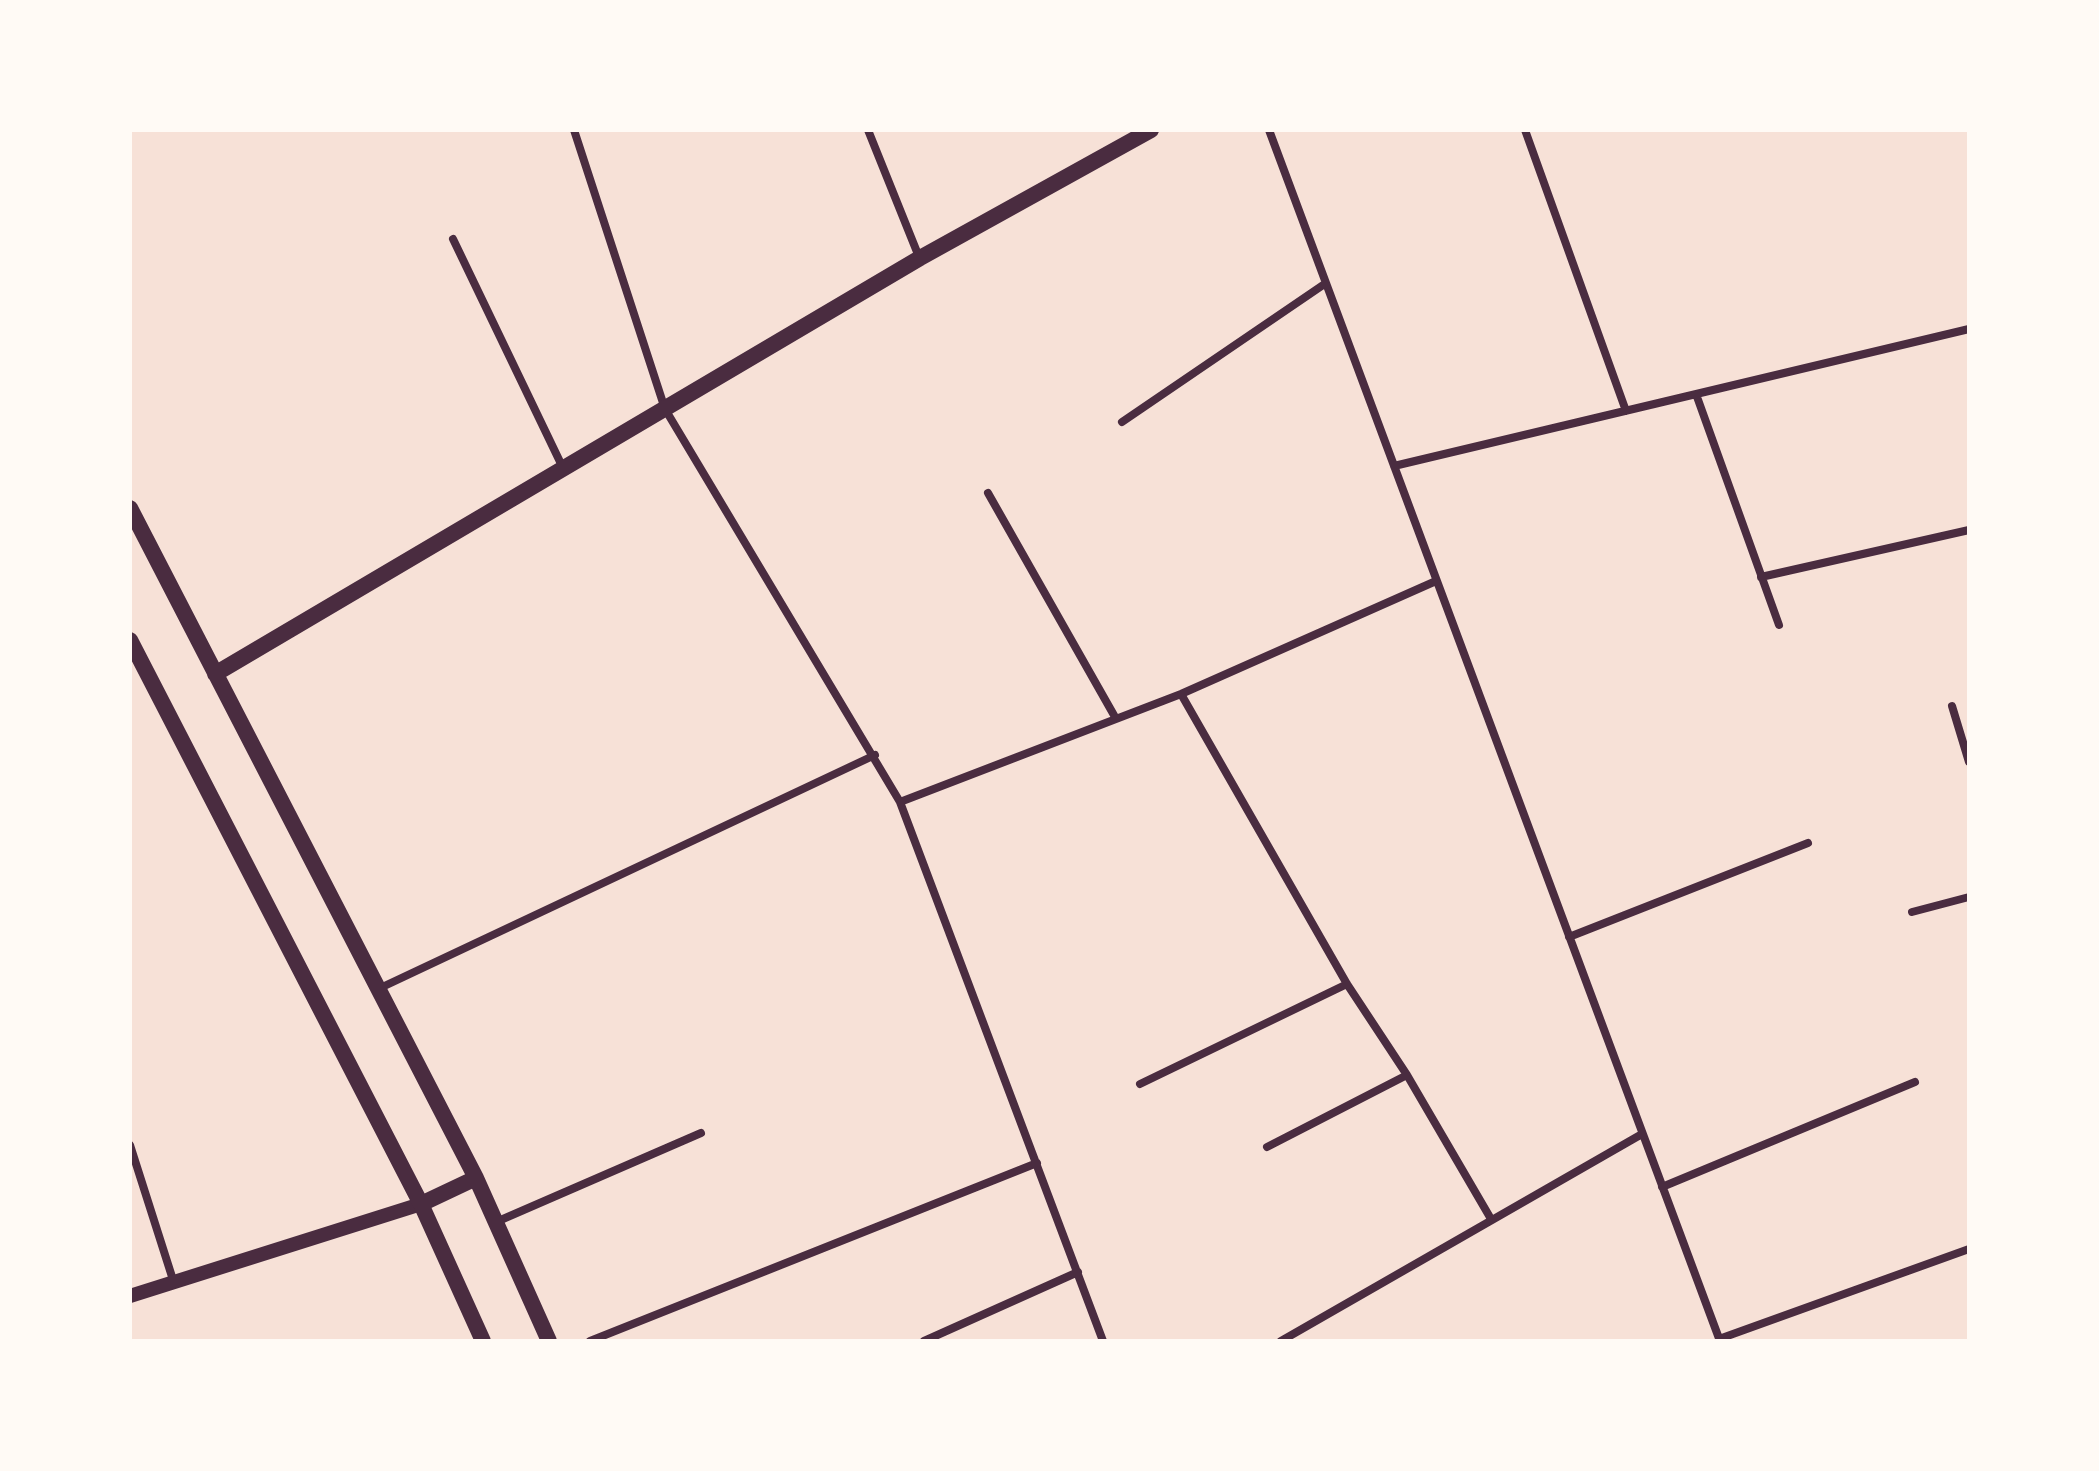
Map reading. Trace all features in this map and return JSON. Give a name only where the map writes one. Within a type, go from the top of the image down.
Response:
[{"type":"main road","points":[[215,674],[920,258],[1151,130]]},
{"type":"main road","points":[[130,508],[476,1178],[549,1341]]},
{"type":"main road","points":[[130,640],[421,1204],[483,1341]]},
{"type":"main road","points":[[421,1204],[476,1178]]},
{"type":"street","points":[[574,130],[665,409],[875,755],[900,802],[1103,1341]]},
{"type":"street","points":[[868,130],[920,258]]},
{"type":"street","points":[[1269,130],[1719,1340],[1969,1249]]},
{"type":"street","points":[[1525,130],[1626,411]]},
{"type":"street","points":[[453,239],[563,468]]},
{"type":"street","points":[[1122,422],[1326,283]]},
{"type":"street","points":[[1394,466],[1969,329]]},
{"type":"street","points":[[1696,394],[1779,625]]},
{"type":"street","points":[[988,493],[1115,717]]},
{"type":"street","points":[[1761,577],[1969,530]]},
{"type":"street","points":[[900,802],[1181,694],[1436,581]]},
{"type":"street","points":[[1181,694],[1347,984],[1407,1075],[1491,1219]]},
{"type":"street","points":[[1952,706],[1969,762]]},
{"type":"street","points":[[378,989],[875,755]]},
{"type":"street","points":[[1569,937],[1808,843]]},
{"type":"street","points":[[1912,912],[1969,897]]},
{"type":"street","points":[[1140,1084],[1347,984]]},
{"type":"street","points":[[1267,1147],[1407,1075]]},
{"type":"street","points":[[1662,1187],[1915,1082]]},
{"type":"street","points":[[496,1222],[701,1133]]},
{"type":"street","points":[[1281,1341],[1642,1134]]},
{"type":"street","points":[[130,1145],[174,1283]]},
{"type":"street","points":[[590,1341],[1037,1163]]},
{"type":"street","points":[[130,1296],[421,1204]]},
{"type":"street","points":[[924,1341],[1078,1272]]}]
